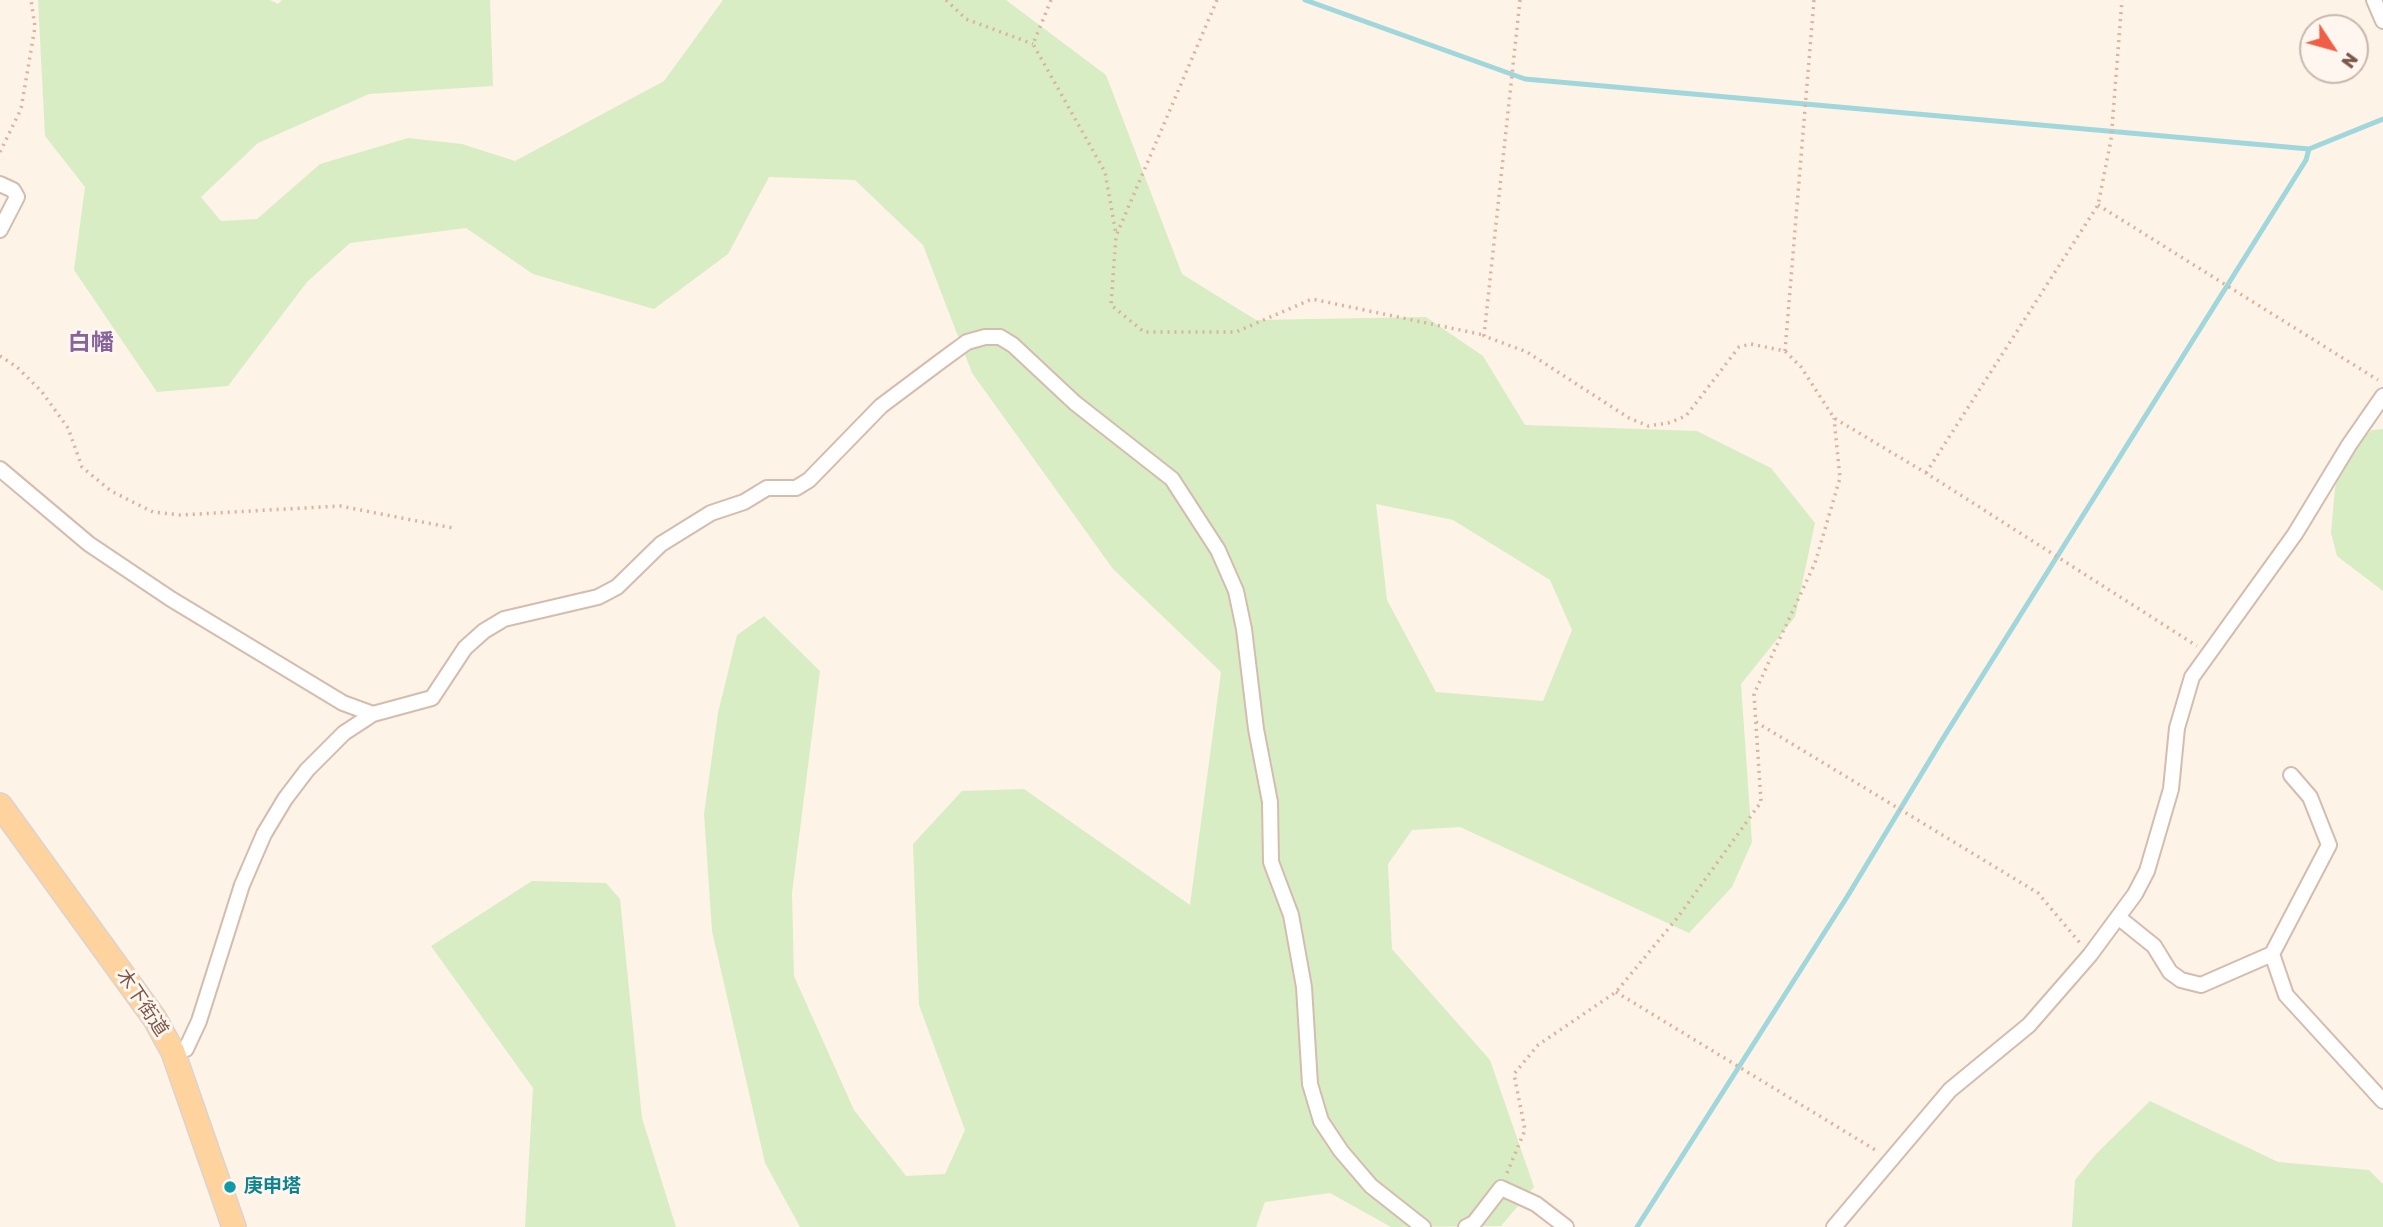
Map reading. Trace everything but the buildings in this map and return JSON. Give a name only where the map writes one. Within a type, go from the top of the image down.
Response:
[{"type":"main road","name":"木下街道","points":[[0,805],[155,1019],[173,1052],[234,1227]]},
{"type":"street","points":[[2374,0],[2383,21]]},
{"type":"street","points":[[0,184],[13,190],[17,197],[0,230]]},
{"type":"street","points":[[173,1052],[186,1049],[199,1021],[242,885],[264,834],[307,770],[344,733],[373,714],[432,698],[465,648],[494,625],[504,620],[598,597],[617,587],[661,544],[712,513],[744,502],[767,488],[796,488],[809,480],[881,406],[941,361],[967,342],[985,337],[1000,337],[1013,345],[1075,402],[1172,480],[1218,550],[1236,591],[1244,629],[1256,729],[1270,802],[1270,862],[1291,915],[1304,987],[1310,1084],[1321,1121],[1342,1152],[1371,1186],[1423,1227]]},
{"type":"street","points":[[1834,1227],[1950,1090],[2029,1025],[2090,955],[2118,917],[2147,872],[2171,789],[2177,728],[2192,677],[2295,534],[2383,396]]},
{"type":"street","points":[[0,469],[89,544],[150,585],[343,703],[373,714]]},
{"type":"street","points":[[2118,917],[2154,946],[2170,972],[2181,980],[2201,985],[2272,954],[2329,845],[2310,797],[2291,775]]},
{"type":"street","points":[[2272,954],[2286,995],[2383,1101]]},
{"type":"street","points":[[1466,1227],[1474,1223],[1501,1188],[1536,1204],[1566,1227]]},
{"type":"path","points":[[0,152],[21,109],[35,27],[31,0]]},
{"type":"path","points":[[946,0],[966,19],[1033,44],[1105,172],[1116,236],[1111,305],[1144,332],[1236,332],[1312,299],[1484,336],[1527,352],[1629,418],[1648,426],[1686,416],[1740,347],[1751,344],[1785,351],[1801,367],[1834,418],[1926,473],[2207,653]]},
{"type":"path","points":[[1033,44],[1051,0]]},
{"type":"path","points":[[1116,236],[1217,0]]},
{"type":"path","points":[[1484,336],[1520,0]]},
{"type":"path","points":[[1785,351],[1814,0]]},
{"type":"path","points":[[1926,473],[2098,205],[2111,140],[2122,0]]},
{"type":"path","points":[[2098,205],[2383,383]]},
{"type":"path","points":[[0,356],[17,367],[42,392],[68,428],[82,467],[111,491],[153,512],[180,516],[340,506],[389,513],[453,528]]},
{"type":"path","points":[[1501,1188],[1525,1130],[1514,1074],[1538,1045],[1616,992],[1678,917],[1761,802],[1754,694],[1815,563],[1840,478],[1834,418]]},
{"type":"path","points":[[1756,722],[2038,893],[2090,955]]},
{"type":"path","points":[[1616,992],[1891,1160]]},
{"type":"green space","points":[[38,0],[270,0],[278,4],[282,0],[490,0],[493,86],[369,94],[258,143],[201,197],[221,221],[257,219],[320,164],[408,138],[462,144],[515,161],[664,81],[723,0],[1006,0],[1106,75],[1182,274],[1256,320],[1426,317],[1483,356],[1525,425],[1697,431],[1771,468],[1815,523],[1795,617],[1741,684],[1752,842],[1732,887],[1689,933],[1460,827],[1412,830],[1388,864],[1392,949],[1490,1060],[1534,1187],[1501,1226],[1391,1227],[1330,1193],[1265,1202],[1256,1227],[800,1227],[765,1163],[712,931],[704,814],[718,713],[737,635],[764,616],[820,671],[792,893],[794,976],[854,1110],[906,1176],[945,1174],[965,1130],[919,1005],[913,844],[962,791],[1024,789],[1190,905],[1221,672],[1113,569],[972,373],[923,245],[855,180],[769,177],[728,254],[654,309],[533,274],[466,228],[350,243],[307,282],[228,386],[157,392],[74,270],[85,187],[45,136]],"holes":[[[1376,504],[1453,520],[1550,580],[1572,630],[1543,701],[1436,692],[1387,600]]]},
{"type":"green space","points":[[2383,429],[2383,591],[2337,556],[2331,533],[2335,488],[2345,454],[2372,430]]},
{"type":"green space","points":[[532,881],[606,883],[620,899],[642,1118],[676,1227],[525,1227],[533,1088],[431,946]]},
{"type":"green space","points":[[2150,1101],[2278,1162],[2369,1170],[2383,1184],[2383,1227],[2072,1227],[2075,1180],[2096,1154]]},
{"type":"waterway","points":[[1305,0],[1525,79],[2309,149],[2383,119]]},
{"type":"waterway","points":[[1637,1227],[1847,897],[1942,740],[2306,160],[2309,149]]},
{"type":"place","name":"庚申塔","points":[[230,1187]]},
{"type":"district","name":"白幡","points":[[91,343]]}]
